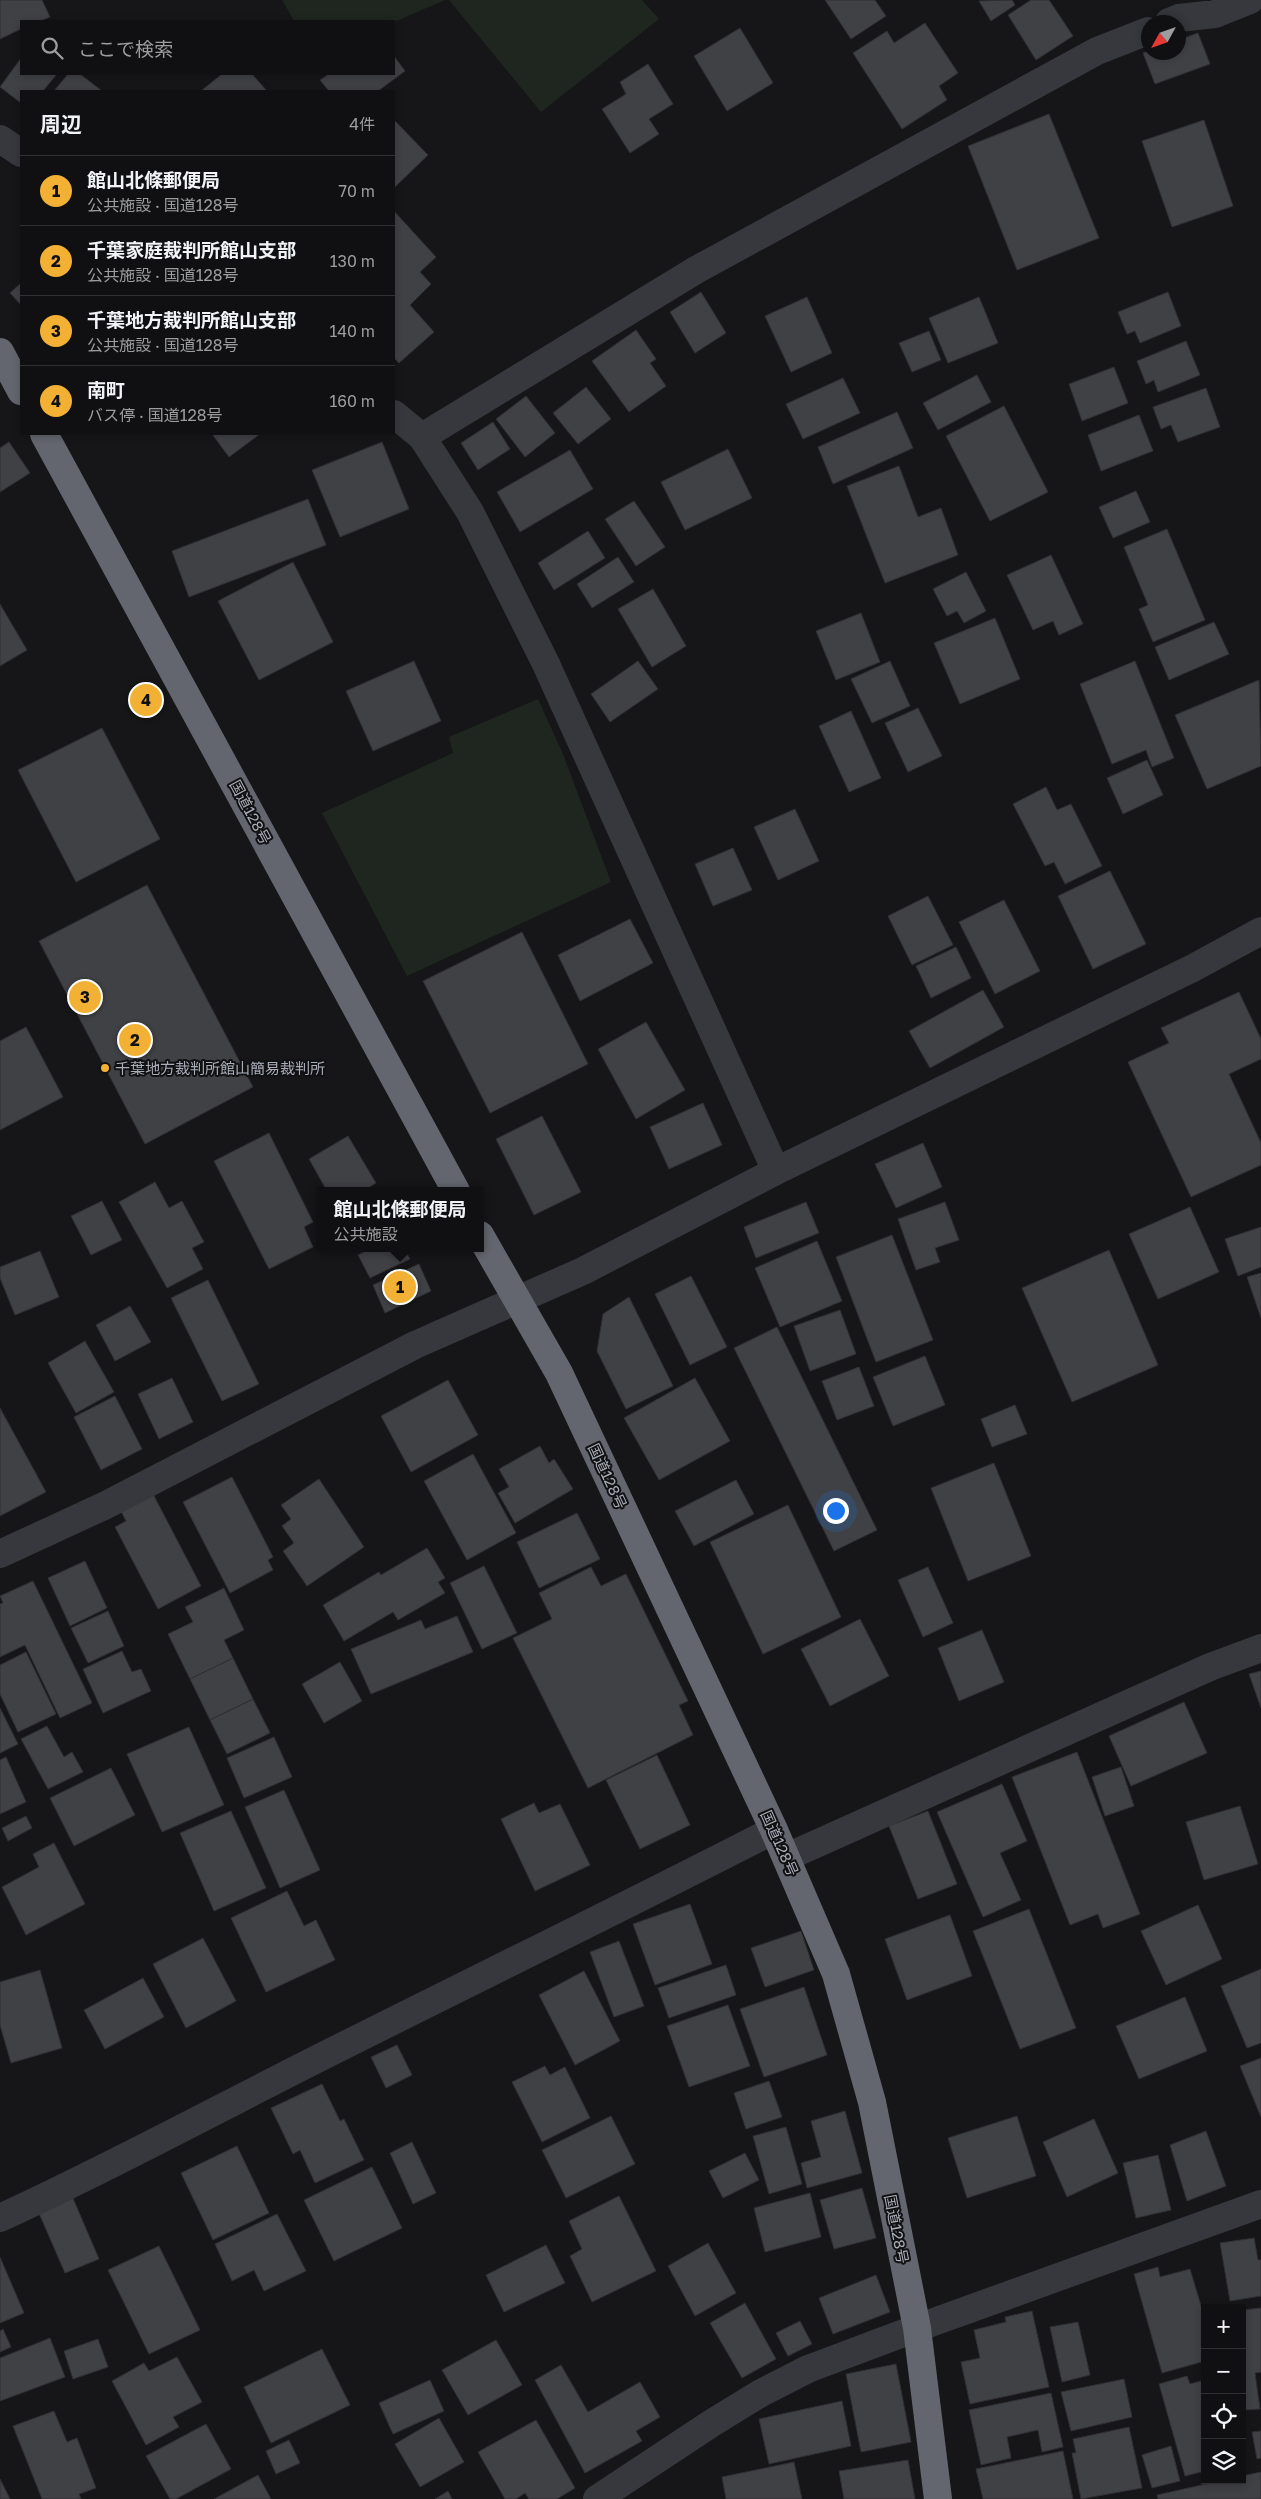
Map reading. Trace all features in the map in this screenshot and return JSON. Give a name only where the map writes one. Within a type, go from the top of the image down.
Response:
[{"type":"highway","points":[[0,352],[20,389]]},
{"type":"highway","name":"国道128号","points":[[45,435],[454,1187]]},
{"type":"highway","name":"国道128号","points":[[484,1242],[559,1373],[787,1857],[836,1974],[872,2102],[917,2328],[938,2499]]},
{"type":"street","points":[[1186,17],[1215,14],[1250,0]]},
{"type":"street","points":[[422,437],[696,270],[1098,51],[1141,33]]},
{"type":"street","points":[[0,139],[20,152]]},
{"type":"street","points":[[395,415],[422,437],[470,512],[546,664],[776,1171]]},
{"type":"street","points":[[0,1554],[106,1505],[415,1345],[583,1271],[776,1171],[1193,968],[1261,930]]},
{"type":"street","points":[[787,1857],[1210,1667],[1261,1648]]},
{"type":"street","points":[[0,2218],[72,2185],[247,2094],[636,1901],[774,1830]]},
{"type":"street","points":[[597,2499],[712,2423],[761,2393],[808,2369],[1261,2204]]},
{"type":"shaded area","points":[[282,0],[445,0],[395,22],[395,20],[293,20]]},
{"type":"shaded area","points":[[449,0],[642,0],[659,19],[541,112]]},
{"type":"shaded area","points":[[538,699],[563,754],[611,882],[407,976],[322,813],[453,753],[449,737]]},
{"type":"building","points":[[0,0],[42,0],[50,17],[42,20],[20,20],[20,29],[0,39]]},
{"type":"building","points":[[825,0],[875,0],[886,16],[851,39]]},
{"type":"building","points":[[1012,0],[1015,5],[991,21],[979,1]]},
{"type":"building","points":[[1031,0],[1049,0],[1073,36],[1036,60],[1008,15]]},
{"type":"building","points":[[925,23],[958,73],[939,86],[947,100],[902,129],[853,53],[887,31],[894,43]]},
{"type":"building","points":[[740,28],[773,83],[727,111],[694,56]]},
{"type":"building","points":[[1198,33],[1210,64],[1155,84],[1146,60],[1186,60],[1186,37]]},
{"type":"building","points":[[395,57],[405,71],[379,90],[328,90],[320,80],[328,75],[395,75]]},
{"type":"building","points":[[20,59],[20,75],[56,75],[44,90],[20,90],[20,102],[0,87]]},
{"type":"building","points":[[648,64],[673,104],[649,119],[659,134],[630,153],[602,109],[626,94],[620,82]]},
{"type":"building","points":[[67,75],[81,75],[101,90],[55,90]]},
{"type":"building","points":[[221,75],[253,75],[266,90],[202,90]]},
{"type":"building","points":[[1049,114],[1099,238],[1017,270],[968,146]]},
{"type":"building","points":[[1204,120],[1233,206],[1172,227],[1142,141]]},
{"type":"building","points":[[395,121],[428,155],[395,187]]},
{"type":"building","points":[[395,212],[436,257],[420,272],[431,284],[410,305],[434,332],[399,363],[395,359]]},
{"type":"building","points":[[20,284],[20,304],[10,293]]},
{"type":"building","points":[[701,292],[726,333],[695,353],[670,312]]},
{"type":"building","points":[[1168,292],[1181,326],[1140,343],[1135,331],[1127,334],[1118,312]]},
{"type":"building","points":[[807,297],[832,353],[791,372],[765,316]]},
{"type":"building","points":[[979,297],[998,343],[948,363],[929,318]]},
{"type":"building","points":[[636,330],[656,359],[650,363],[666,386],[629,412],[592,361]]},
{"type":"building","points":[[929,331],[941,360],[912,372],[899,343]]},
{"type":"building","points":[[1186,341],[1200,375],[1158,392],[1154,380],[1146,384],[1137,361]]},
{"type":"building","points":[[1114,367],[1128,403],[1082,421],[1069,384]]},
{"type":"building","points":[[977,375],[991,402],[938,430],[923,403]]},
{"type":"building","points":[[843,378],[860,413],[803,439],[786,404]]},
{"type":"building","points":[[586,387],[611,419],[578,444],[553,413]]},
{"type":"building","points":[[1206,388],[1220,427],[1178,442],[1171,425],[1161,429],[1153,407]]},
{"type":"building","points":[[526,396],[555,433],[525,457],[496,419]]},
{"type":"building","points":[[1004,406],[1048,492],[990,521],[946,436]]},
{"type":"building","points":[[897,412],[913,448],[833,484],[818,447]]},
{"type":"building","points":[[1139,415],[1153,451],[1101,471],[1088,435]]},
{"type":"building","points":[[493,422],[510,449],[478,470],[461,443]]},
{"type":"building","points":[[213,435],[259,435],[229,457]]},
{"type":"building","points":[[9,442],[30,473],[0,492],[0,448]]},
{"type":"building","points":[[382,442],[409,509],[340,537],[312,470]]},
{"type":"building","points":[[728,449],[752,498],[685,530],[661,482]]},
{"type":"building","points":[[570,450],[593,489],[520,532],[497,492]]},
{"type":"building","points":[[899,466],[918,517],[941,508],[958,555],[885,583],[847,486]]},
{"type":"building","points":[[1136,491],[1150,522],[1113,538],[1099,507]]},
{"type":"building","points":[[308,499],[326,545],[189,597],[172,551]]},
{"type":"building","points":[[634,501],[665,547],[636,566],[605,519]]},
{"type":"building","points":[[1167,529],[1205,620],[1153,642],[1139,609],[1148,605],[1124,547]]},
{"type":"building","points":[[588,531],[605,558],[554,590],[538,563]]},
{"type":"building","points":[[1051,555],[1083,624],[1059,635],[1053,621],[1033,630],[1007,575]]},
{"type":"building","points":[[618,557],[634,582],[592,608],[577,584]]},
{"type":"building","points":[[293,562],[333,642],[259,680],[218,601]]},
{"type":"building","points":[[966,572],[986,611],[964,623],[957,611],[947,616],[933,589]]},
{"type":"building","points":[[653,589],[686,646],[652,667],[618,609]]},
{"type":"building","points":[[0,604],[27,650],[0,666]]},
{"type":"building","points":[[861,613],[880,662],[836,680],[816,631]]},
{"type":"building","points":[[995,618],[1020,679],[960,704],[934,643]]},
{"type":"building","points":[[1214,622],[1229,654],[1169,680],[1155,647]]},
{"type":"building","points":[[414,661],[441,721],[373,751],[346,691]]},
{"type":"building","points":[[638,661],[658,689],[610,722],[591,694]]},
{"type":"building","points":[[890,661],[910,706],[872,723],[851,679]]},
{"type":"building","points":[[1135,661],[1174,758],[1152,767],[1146,750],[1112,764],[1080,684]]},
{"type":"building","points":[[1259,680],[1261,766],[1207,789],[1175,715]]},
{"type":"building","points":[[918,708],[942,756],[908,772],[885,723]]},
{"type":"building","points":[[851,711],[881,778],[849,792],[819,726]]},
{"type":"building","points":[[102,728],[160,839],[76,882],[18,770]]},
{"type":"building","points":[[1147,760],[1163,795],[1123,814],[1107,778]]},
{"type":"building","points":[[1046,787],[1057,810],[1071,804],[1102,866],[1065,884],[1054,862],[1045,866],[1013,804]]},
{"type":"building","points":[[795,809],[819,861],[778,880],[754,827]]},
{"type":"building","points":[[733,848],[752,890],[713,906],[695,864]]},
{"type":"building","points":[[1110,871],[1146,944],[1093,969],[1058,896]]},
{"type":"building","points":[[147,885],[253,1087],[145,1144],[39,941]]},
{"type":"building","points":[[928,896],[953,945],[912,965],[888,916]]},
{"type":"building","points":[[1004,900],[1040,971],[995,994],[959,922]]},
{"type":"building","points":[[630,919],[653,963],[580,1001],[558,955]]},
{"type":"building","points":[[522,932],[588,1064],[490,1113],[423,981]]},
{"type":"building","points":[[956,947],[971,978],[931,998],[916,966]]},
{"type":"building","points":[[983,990],[1004,1027],[930,1068],[909,1031]]},
{"type":"building","points":[[1239,992],[1261,1039],[1261,1059],[1229,1074],[1261,1143],[1261,1165],[1191,1197],[1128,1062],[1169,1043],[1161,1028]]},
{"type":"building","points":[[646,1022],[685,1090],[636,1119],[598,1049]]},
{"type":"building","points":[[26,1027],[63,1097],[0,1130],[0,1041]]},
{"type":"building","points":[[703,1103],[722,1145],[669,1169],[650,1127]]},
{"type":"building","points":[[542,1116],[581,1192],[534,1215],[496,1139]]},
{"type":"building","points":[[269,1133],[313,1222],[304,1227],[313,1247],[269,1269],[214,1161]]},
{"type":"building","points":[[348,1136],[376,1183],[370,1187],[325,1187],[309,1159]]},
{"type":"building","points":[[923,1143],[942,1187],[896,1208],[875,1164]]},
{"type":"building","points":[[155,1182],[169,1208],[182,1201],[204,1242],[192,1248],[203,1269],[167,1288],[119,1202]]},
{"type":"building","points":[[102,1201],[122,1240],[91,1255],[71,1216]]},
{"type":"building","points":[[806,1202],[819,1233],[756,1258],[744,1227]]},
{"type":"building","points":[[945,1202],[959,1240],[935,1248],[940,1262],[916,1270],[898,1219]]},
{"type":"building","points":[[1190,1207],[1219,1272],[1158,1299],[1129,1234]]},
{"type":"building","points":[[1261,1227],[1261,1267],[1238,1276],[1225,1239]]},
{"type":"building","points":[[892,1235],[933,1340],[876,1362],[836,1257]]},
{"type":"building","points":[[817,1241],[842,1301],[780,1327],[755,1268]]},
{"type":"building","points":[[1109,1250],[1158,1365],[1072,1402],[1022,1288]]},
{"type":"building","points":[[40,1251],[59,1297],[15,1315],[0,1278],[0,1267]]},
{"type":"building","points":[[364,1252],[406,1252],[410,1259],[370,1278],[358,1255]]},
{"type":"building","points":[[419,1264],[431,1291],[385,1313],[373,1285]]},
{"type":"building","points":[[1261,1273],[1261,1318],[1247,1277]]},
{"type":"building","points":[[691,1276],[727,1347],[690,1365],[655,1294]]},
{"type":"building","points":[[208,1280],[259,1384],[222,1401],[171,1298]]},
{"type":"building","points":[[629,1297],[673,1386],[626,1409],[597,1351],[603,1314]]},
{"type":"building","points":[[130,1306],[151,1342],[115,1361],[96,1325]]},
{"type":"building","points":[[840,1310],[856,1354],[810,1371],[794,1326]]},
{"type":"building","points":[[777,1327],[877,1530],[834,1551],[734,1348]]},
{"type":"building","points":[[85,1341],[114,1392],[76,1413],[48,1363]]},
{"type":"building","points":[[925,1356],[945,1405],[893,1426],[873,1377]]},
{"type":"building","points":[[859,1367],[874,1406],[837,1420],[822,1381]]},
{"type":"building","points":[[172,1378],[193,1422],[159,1439],[138,1394]]},
{"type":"building","points":[[695,1378],[730,1441],[659,1480],[624,1418]]},
{"type":"building","points":[[448,1380],[478,1435],[411,1472],[381,1416]]},
{"type":"building","points":[[115,1396],[142,1449],[101,1470],[74,1417]]},
{"type":"building","points":[[1015,1405],[1027,1434],[992,1447],[981,1419]]},
{"type":"building","points":[[0,1408],[46,1492],[0,1516]]},
{"type":"building","points":[[540,1446],[549,1463],[554,1459],[573,1489],[515,1523],[498,1493],[509,1487],[499,1469]]},
{"type":"building","points":[[473,1454],[516,1533],[467,1560],[424,1481]]},
{"type":"building","points":[[994,1463],[1031,1556],[968,1581],[931,1488]]},
{"type":"building","points":[[232,1477],[273,1557],[268,1560],[273,1570],[230,1593],[183,1502]]},
{"type":"building","points":[[319,1479],[364,1547],[307,1586],[283,1551],[294,1543],[282,1526],[291,1519],[281,1505]]},
{"type":"building","points":[[736,1480],[754,1514],[694,1546],[675,1511]]},
{"type":"building","points":[[152,1492],[201,1586],[158,1609],[115,1527],[126,1521],[120,1509]]},
{"type":"building","points":[[788,1505],[841,1617],[763,1654],[710,1542]]},
{"type":"building","points":[[577,1513],[600,1559],[539,1588],[517,1542]]},
{"type":"building","points":[[427,1548],[445,1578],[438,1582],[445,1593],[398,1620],[393,1612],[344,1641],[323,1605],[379,1572],[381,1575]]},
{"type":"building","points":[[85,1561],[107,1608],[70,1626],[48,1578]]},
{"type":"building","points":[[484,1566],[517,1633],[482,1649],[450,1583]]},
{"type":"building","points":[[591,1567],[601,1586],[626,1574],[688,1701],[679,1705],[693,1735],[588,1788],[513,1638],[552,1619],[539,1593]]},
{"type":"building","points":[[928,1567],[953,1623],[923,1637],[898,1580]]},
{"type":"building","points":[[33,1581],[92,1703],[60,1718],[25,1645],[0,1657],[0,1604],[3,1603],[0,1596]]},
{"type":"building","points":[[224,1588],[244,1630],[224,1640],[233,1658],[190,1679],[168,1634],[193,1622],[185,1607]]},
{"type":"building","points":[[108,1611],[124,1646],[88,1663],[71,1628]]},
{"type":"building","points":[[457,1616],[473,1652],[371,1694],[351,1649],[421,1620],[425,1629]]},
{"type":"building","points":[[860,1619],[889,1676],[830,1706],[801,1649]]},
{"type":"building","points":[[982,1630],[1004,1682],[959,1701],[938,1648]]},
{"type":"building","points":[[122,1651],[132,1672],[141,1669],[151,1691],[103,1713],[83,1669]]},
{"type":"building","points":[[26,1652],[56,1714],[18,1732],[0,1694],[0,1665]]},
{"type":"building","points":[[233,1658],[253,1699],[210,1720],[190,1679]]},
{"type":"building","points":[[340,1662],[362,1701],[324,1723],[302,1684]]},
{"type":"building","points":[[1261,1671],[1261,1708],[1249,1674]]},
{"type":"building","points":[[253,1699],[270,1733],[227,1754],[210,1720]]},
{"type":"building","points":[[1184,1702],[1207,1753],[1131,1786],[1109,1736]]},
{"type":"building","points":[[0,1708],[18,1744],[0,1753]]},
{"type":"building","points":[[47,1726],[64,1757],[72,1752],[83,1772],[48,1789],[21,1739]]},
{"type":"building","points":[[189,1727],[224,1805],[162,1832],[127,1754]]},
{"type":"building","points":[[274,1737],[292,1777],[244,1798],[227,1758]]},
{"type":"building","points":[[1077,1752],[1140,1914],[1103,1928],[1098,1914],[1070,1925],[1012,1777]]},
{"type":"building","points":[[657,1755],[690,1825],[640,1849],[606,1780]]},
{"type":"building","points":[[6,1757],[26,1802],[0,1814],[0,1760]]},
{"type":"building","points":[[1121,1767],[1134,1806],[1105,1816],[1092,1777]]},
{"type":"building","points":[[111,1768],[135,1815],[74,1846],[50,1798]]},
{"type":"building","points":[[1002,1784],[1027,1841],[1000,1853],[1021,1900],[983,1917],[937,1812]]},
{"type":"building","points":[[284,1790],[320,1870],[280,1888],[245,1807]]},
{"type":"building","points":[[534,1803],[539,1813],[560,1804],[590,1865],[535,1891],[501,1819]]},
{"type":"building","points":[[1240,1806],[1258,1864],[1204,1880],[1186,1822]]},
{"type":"building","points":[[231,1811],[266,1888],[214,1911],[180,1833]]},
{"type":"building","points":[[928,1811],[957,1884],[918,1899],[889,1826]]},
{"type":"building","points":[[26,1816],[32,1828],[8,1841],[2,1828]]},
{"type":"building","points":[[54,1843],[85,1904],[26,1935],[2,1887],[39,1867],[33,1854]]},
{"type":"building","points":[[287,1891],[304,1926],[316,1920],[335,1960],[266,1992],[231,1918]]},
{"type":"building","points":[[690,1904],[712,1964],[655,1985],[633,1924]]},
{"type":"building","points":[[1198,1905],[1222,1959],[1166,1985],[1141,1931]]},
{"type":"building","points":[[1029,1909],[1076,2028],[1020,2049],[973,1931]]},
{"type":"building","points":[[950,1915],[972,1976],[907,2000],[885,1939]]},
{"type":"building","points":[[801,1931],[814,1970],[765,1987],[751,1948]]},
{"type":"building","points":[[203,1938],[236,2001],[186,2028],[153,1964]]},
{"type":"building","points":[[619,1941],[644,2006],[614,2017],[590,1952]]},
{"type":"building","points":[[726,1965],[736,1995],[669,2018],[658,1988]]},
{"type":"building","points":[[1261,1969],[1261,2043],[1247,2048],[1221,1986]]},
{"type":"building","points":[[40,1970],[62,2048],[11,2063],[0,2025],[0,1982]]},
{"type":"building","points":[[584,1971],[620,2041],[575,2065],[539,1995]]},
{"type":"building","points":[[143,1978],[164,2017],[105,2049],[84,2010]]},
{"type":"building","points":[[804,1987],[827,2055],[764,2077],[740,2009]]},
{"type":"building","points":[[1185,1997],[1207,2051],[1139,2079],[1116,2026]]},
{"type":"building","points":[[728,2005],[750,2066],[689,2087],[667,2026]]},
{"type":"building","points":[[397,2045],[412,2075],[386,2088],[371,2057]]},
{"type":"building","points":[[1261,2058],[1261,2117],[1240,2066]]},
{"type":"building","points":[[545,2066],[550,2075],[565,2067],[590,2118],[542,2142],[512,2082]]},
{"type":"building","points":[[769,2081],[782,2117],[746,2129],[734,2093]]},
{"type":"building","points":[[322,2084],[340,2121],[344,2119],[364,2160],[315,2183],[300,2150],[293,2154],[271,2108]]},
{"type":"building","points":[[845,2111],[862,2173],[807,2188],[801,2163],[821,2157],[811,2121]]},
{"type":"building","points":[[611,2116],[635,2164],[566,2198],[542,2150]]},
{"type":"building","points":[[1017,2116],[1036,2176],[967,2198],[948,2138]]},
{"type":"building","points":[[1094,2119],[1118,2173],[1067,2197],[1043,2142]]},
{"type":"building","points":[[786,2127],[802,2184],[769,2194],[753,2136]]},
{"type":"building","points":[[1206,2131],[1226,2186],[1187,2201],[1170,2145]]},
{"type":"building","points":[[412,2142],[436,2193],[413,2204],[390,2153]]},
{"type":"building","points":[[237,2146],[269,2213],[213,2240],[181,2173]]},
{"type":"building","points":[[745,2153],[759,2180],[723,2198],[709,2171]]},
{"type":"building","points":[[1158,2155],[1171,2210],[1136,2218],[1123,2163]]},
{"type":"building","points":[[372,2167],[402,2228],[334,2261],[304,2200]]},
{"type":"building","points":[[862,2188],[876,2238],[834,2249],[820,2200]]},
{"type":"building","points":[[810,2193],[821,2237],[765,2252],[754,2208]]},
{"type":"building","points":[[72,2196],[99,2259],[65,2273],[38,2211]]},
{"type":"building","points":[[619,2196],[656,2271],[592,2302],[570,2256],[582,2249],[569,2221]]},
{"type":"building","points":[[277,2214],[306,2271],[264,2291],[254,2270],[232,2281],[215,2244]]},
{"type":"building","points":[[1254,2238],[1258,2260],[1261,2260],[1261,2296],[1230,2301],[1220,2243]]},
{"type":"building","points":[[708,2243],[736,2293],[695,2316],[668,2266]]},
{"type":"building","points":[[546,2245],[565,2283],[504,2312],[486,2275]]},
{"type":"building","points":[[159,2246],[200,2330],[149,2354],[108,2270]]},
{"type":"building","points":[[0,2257],[24,2313],[0,2323]]},
{"type":"building","points":[[1158,2267],[1160,2277],[1190,2269],[1201,2306],[1201,2362],[1162,2373],[1134,2274]]},
{"type":"building","points":[[876,2275],[890,2312],[833,2334],[819,2298]]},
{"type":"building","points":[[745,2303],[776,2359],[742,2378],[710,2323]]},
{"type":"building","points":[[1261,2308],[1261,2372],[1255,2373],[1260,2409],[1246,2410],[1246,2310]]},
{"type":"building","points":[[1032,2311],[1049,2387],[970,2404],[961,2362],[980,2358],[974,2330],[1006,2322],[1005,2317]]},
{"type":"building","points":[[800,2321],[812,2344],[788,2356],[776,2333]]},
{"type":"building","points":[[1078,2322],[1090,2375],[1062,2382],[1050,2327]]},
{"type":"building","points":[[3,2329],[11,2347],[0,2352],[0,2331]]},
{"type":"building","points":[[50,2338],[65,2377],[0,2401],[0,2358]]},
{"type":"building","points":[[98,2339],[108,2367],[73,2379],[64,2351]]},
{"type":"building","points":[[496,2340],[522,2385],[468,2415],[442,2370]]},
{"type":"building","points":[[322,2349],[350,2405],[271,2443],[244,2387]]},
{"type":"building","points":[[177,2357],[202,2402],[173,2417],[179,2427],[146,2445],[112,2381],[144,2363],[149,2371]]},
{"type":"building","points":[[896,2364],[911,2442],[861,2452],[846,2374]]},
{"type":"building","points":[[561,2365],[588,2412],[640,2382],[660,2417],[636,2431],[642,2441],[585,2473],[535,2380]]},
{"type":"building","points":[[1187,2376],[1190,2384],[1201,2381],[1201,2472],[1185,2476],[1159,2384]]},
{"type":"building","points":[[1124,2379],[1132,2417],[1071,2431],[1061,2392]]},
{"type":"building","points":[[430,2380],[444,2411],[393,2434],[379,2403]]},
{"type":"building","points":[[1051,2393],[1063,2447],[1042,2452],[1038,2430],[1007,2437],[1011,2458],[981,2465],[969,2410]]},
{"type":"building","points":[[842,2401],[851,2446],[769,2464],[759,2419]]},
{"type":"building","points":[[54,2411],[67,2442],[77,2438],[96,2488],[79,2494],[81,2499],[42,2499],[13,2426]]},
{"type":"building","points":[[439,2418],[464,2462],[420,2487],[395,2444]]},
{"type":"building","points":[[536,2420],[575,2488],[557,2499],[529,2499],[525,2493],[516,2499],[505,2499],[478,2452]]},
{"type":"building","points":[[206,2424],[231,2469],[176,2499],[170,2499],[146,2456]]},
{"type":"building","points":[[1129,2427],[1142,2488],[1081,2499],[1072,2453],[1076,2453],[1073,2439]]},
{"type":"building","points":[[1261,2431],[1261,2458],[1257,2459],[1252,2432]]},
{"type":"building","points":[[289,2440],[300,2463],[276,2474],[266,2451]]},
{"type":"building","points":[[1171,2446],[1180,2481],[1152,2488],[1142,2455]]},
{"type":"building","points":[[1063,2451],[1073,2499],[983,2499],[976,2469]]},
{"type":"building","points":[[908,2460],[915,2499],[844,2499],[839,2471]]},
{"type":"building","points":[[794,2462],[802,2499],[726,2499],[722,2477]]},
{"type":"building","points":[[1261,2472],[1261,2499],[1158,2499],[1157,2495],[1206,2484],[1246,2484],[1246,2475]]},
{"type":"building","points":[[258,2475],[271,2499],[214,2499]]},
{"type":"building","points":[[0,2479],[10,2499],[0,2499]]},
{"type":"building","points":[[448,2491],[452,2499],[435,2499]]},
{"type":"place","name":"南町","points":[[146,700]]},
{"type":"place","name":"千葉地方裁判所館山支部","points":[[85,997]]},
{"type":"place","name":"千葉家庭裁判所館山支部","points":[[135,1040]]},
{"type":"place","name":"千葉地方裁判所館山簡易裁判所","points":[[105,1068]]},
{"type":"place","name":"館山北條郵便局","points":[[400,1287]]}]
